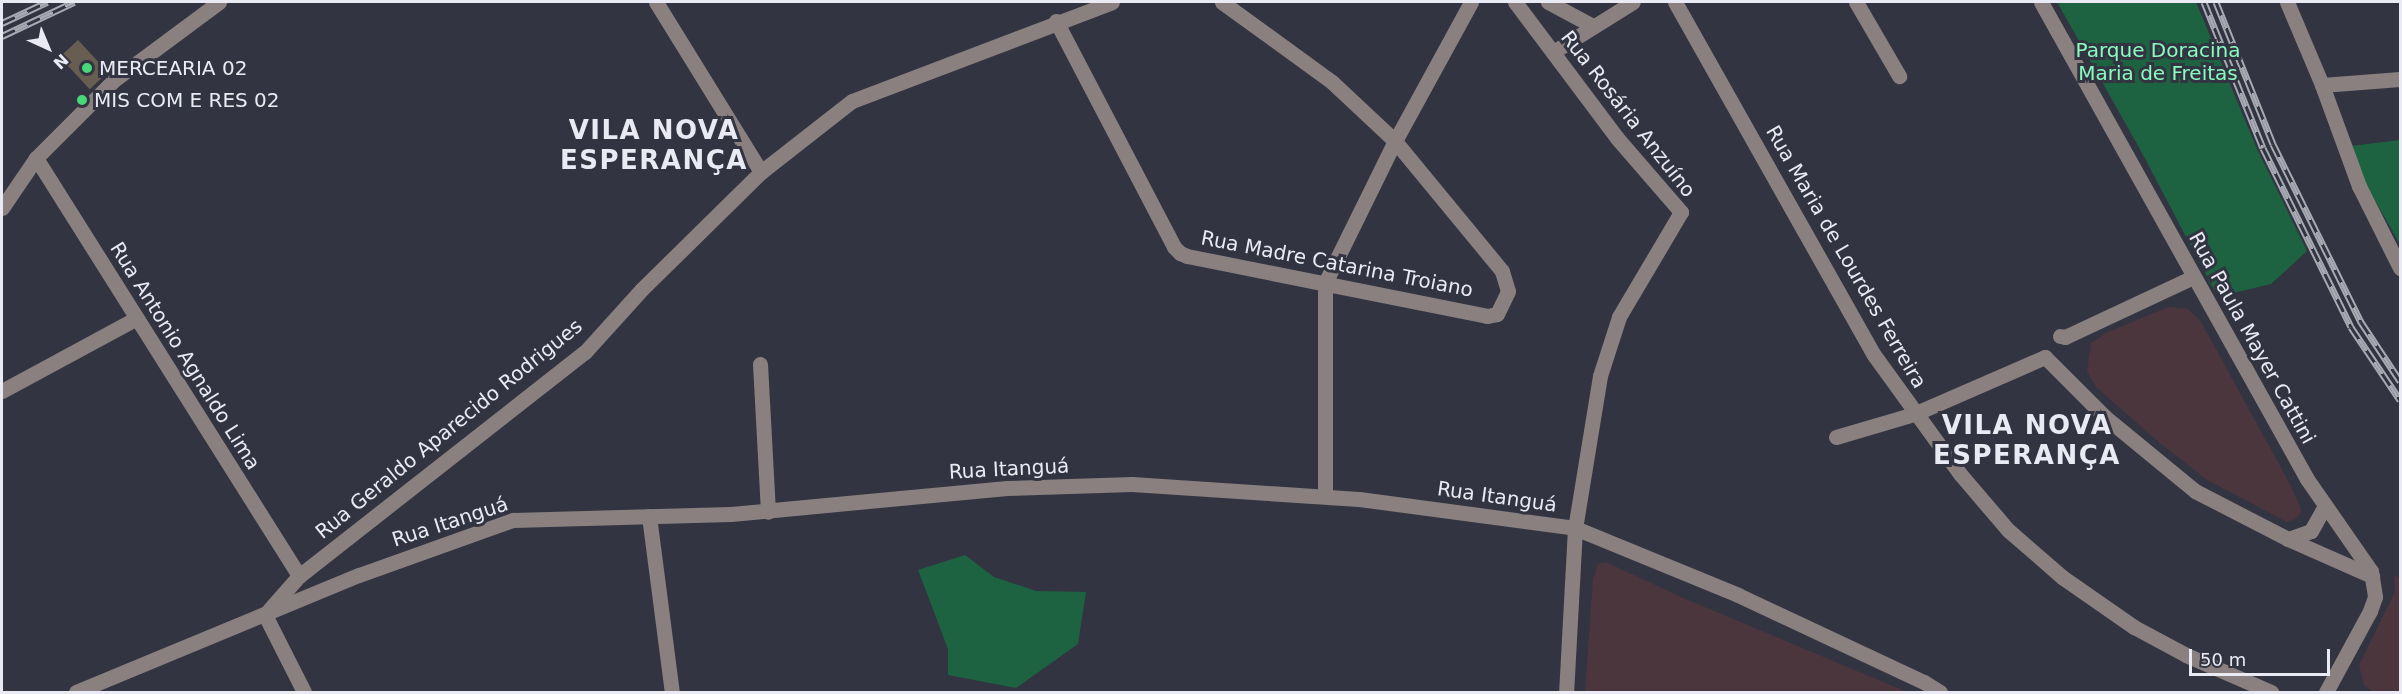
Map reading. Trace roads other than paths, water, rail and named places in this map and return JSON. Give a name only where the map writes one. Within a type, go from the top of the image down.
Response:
[{"type":"street","points":[[2,208],[36,158],[114,80],[219,2]]},
{"type":"street","points":[[656,2],[761,172]]},
{"type":"street","name":"Rua Geraldo Aparecido Rodrigues","points":[[265,615],[299,576],[585,352],[642,289],[761,172],[852,101],[1056,21],[1112,2]]},
{"type":"street","points":[[1222,2],[1332,82],[1395,141]]},
{"type":"street","points":[[1325,496],[1325,283],[1395,141],[1471,2]]},
{"type":"street","name":"Rua Rosária Anzuíno","points":[[1515,2],[1617,138],[1681,212],[1619,317],[1600,376],[1575,528]]},
{"type":"street","name":"Rua Rosária Anzuíno","points":[[1548,2],[1593,26]]},
{"type":"street","points":[[1553,52],[1633,2]]},
{"type":"street","name":"Rua Maria de Lourdes Ferreira","points":[[1675,2],[1874,355],[1914,414],[1960,475],[2008,530],[2062,577],[2134,627],[2186,655],[2271,693]]},
{"type":"street","points":[[1856,2],[1899,76]]},
{"type":"street","name":"Rua Paula Mayer Cattini","points":[[2040,2],[2307,479],[2357,548],[2372,576],[2374,597],[2370,611],[2326,693]]},
{"type":"street","points":[[2287,2],[2322,85],[2359,186],[2400,268]]},
{"type":"street","name":"Rua Madre Catarina Troiano","points":[[1056,21],[1174,247],[1187,256],[1487,316],[1497,314],[1508,291],[1502,271],[1395,141]]},
{"type":"street","points":[[2322,85],[2400,78]]},
{"type":"street","name":"Rua Antonio Agnaldo Lima","points":[[36,158],[135,319],[299,576]]},
{"type":"street","points":[[2060,336],[2065,337],[2193,277]]},
{"type":"street","points":[[2,392],[135,319]]},
{"type":"street","points":[[1836,437],[1914,414],[2045,357],[2105,417],[2195,491],[2288,539],[2372,576]]},
{"type":"street","points":[[760,364],[768,512]]},
{"type":"street","name":"Rua Itanguá","points":[[76,693],[340,583],[513,520],[768,512],[1006,488],[1121,484],[1182,485],[1325,496],[1575,528],[1738,595],[1924,682],[1940,693]]},
{"type":"street","points":[[2311,531],[2325,506]]},
{"type":"street","points":[[649,516],[672,693]]},
{"type":"street","points":[[2288,539],[2311,531],[2340,526]]},
{"type":"street","points":[[1566,693],[1575,528]]},
{"type":"street","points":[[2334,561],[2357,548]]},
{"type":"street","points":[[331,551],[324,561],[323,571],[330,580],[340,583]]},
{"type":"street","points":[[265,615],[304,693]]},
{"type":"railway","points":[[2,23],[47,2]]},
{"type":"railway","points":[[2,36],[74,2]]},
{"type":"railway","points":[[2204,2],[2263,148],[2351,327],[2400,400]]},
{"type":"railway","points":[[2216,2],[2273,144],[2361,322],[2400,381]]},
{"type":"place","name":"MERCEARIA 02","points":[[87,68]]},
{"type":"place","name":"MIS COM E RES 02","points":[[82,100]]},
{"type":"district","name":"VILA NOVA ESPERANÇA","points":[[654,146]]},
{"type":"district","name":"VILA NOVA ESPERANÇA","points":[[2027,441]]},
{"type":"park label","name":"Parque Doracina Maria de Freitas","points":[[2158,62]]}]
